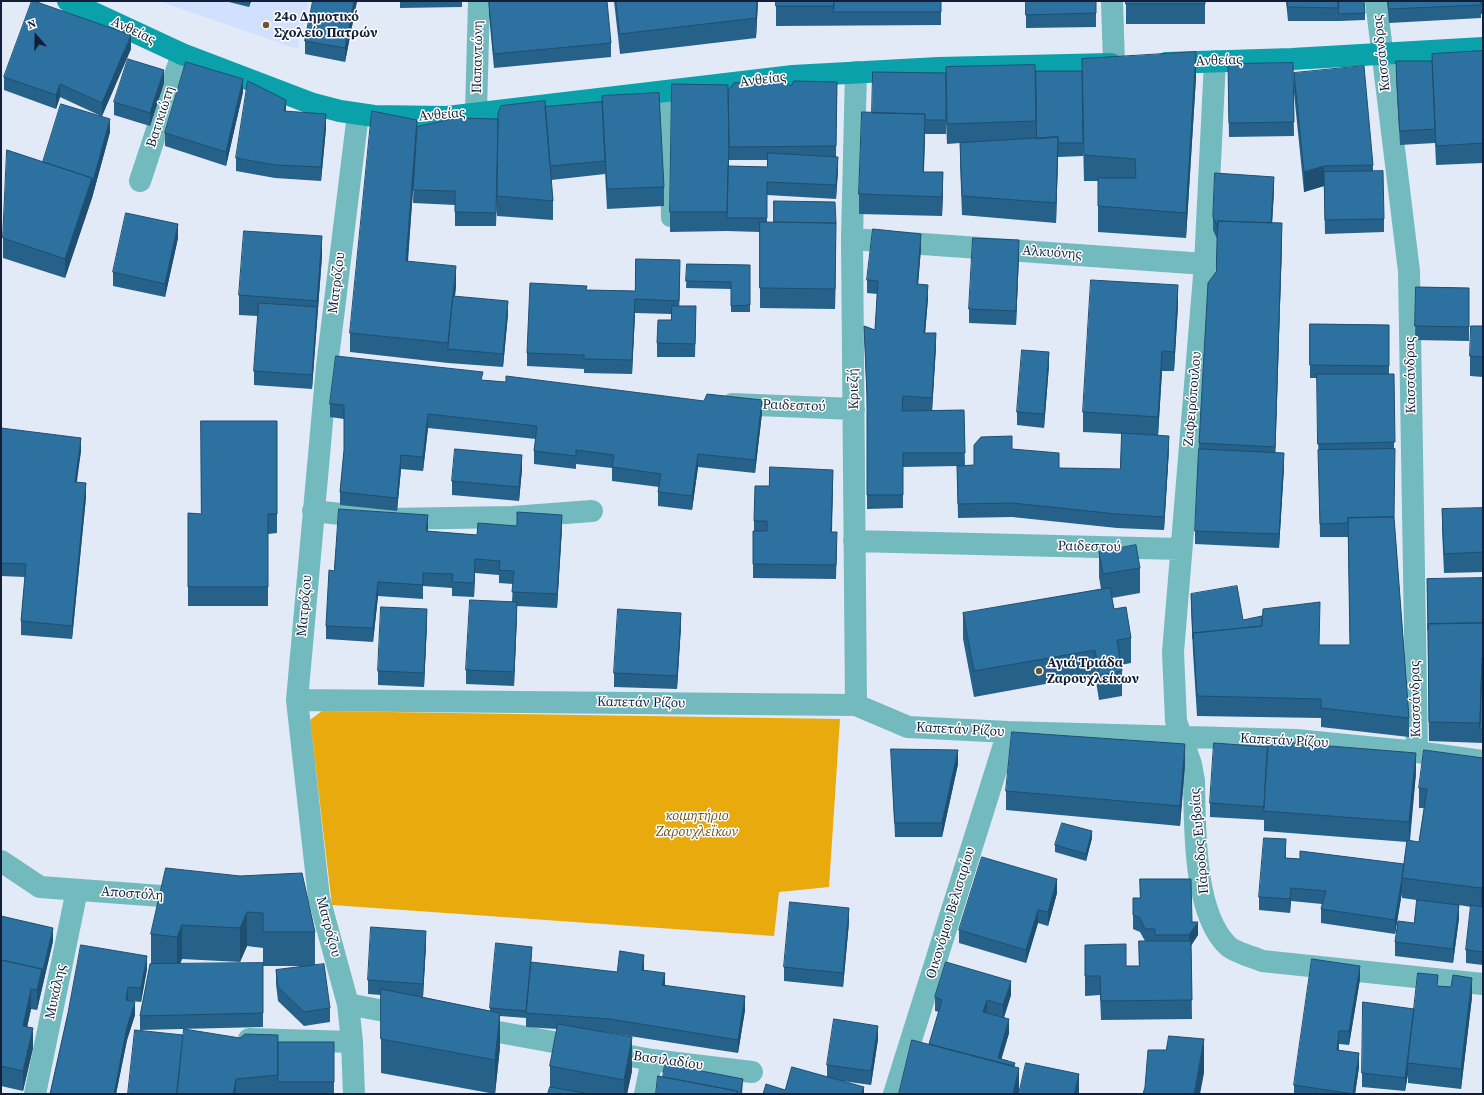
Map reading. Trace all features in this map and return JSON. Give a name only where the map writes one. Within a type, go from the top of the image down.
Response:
[{"type":"main road","name":"Ανθείας","points":[[68,1],[182,54],[313,104],[358,114],[419,118],[447,117],[476,112],[793,76],[938,68],[1215,61],[1483,48]]},
{"type":"street","name":"Παπαντώνη","points":[[476,112],[479,1]]},
{"type":"street","points":[[1112,1],[1114,64]]},
{"type":"street","name":"Κασσάνδρας","points":[[1376,1],[1381,54],[1409,271],[1417,752]]},
{"type":"street","name":"Βατικιώτη","points":[[140,181],[182,54]]},
{"type":"street","name":"Ζαφειρόπουλου","points":[[1181,736],[1175,708],[1173,652],[1180,549],[1205,264],[1215,61]]},
{"type":"street","name":"Κριεζή","points":[[856,72],[852,239],[856,706]]},
{"type":"street","name":"Ματρόζου","points":[[354,1094],[352,1042],[348,1004],[319,898],[297,700],[327,366],[358,114]]},
{"type":"street","name":"Αλκυόνης","points":[[852,239],[1205,264]]},
{"type":"street","points":[[327,366],[351,368]]},
{"type":"street","name":"Ραιδεστού","points":[[712,402],[854,409]]},
{"type":"street","points":[[313,511],[395,519],[512,517],[592,511]]},
{"type":"street","name":"Ραιδεστού","points":[[854,541],[1180,549]]},
{"type":"street","name":"Καπετάν Ρίζου","points":[[297,700],[856,706],[908,727],[1008,732],[1296,740],[1417,752],[1483,761]]},
{"type":"street","name":"Οικονόμου Βελισαρίου","points":[[894,1094],[1008,732]]},
{"type":"street","name":"Πάροδος Ευβοίας","points":[[1181,736],[1191,764],[1194,781],[1201,887],[1210,919],[1228,946],[1262,961],[1483,984]]},
{"type":"street","name":"Αποστόλη","points":[[1,861],[40,887],[209,900]]},
{"type":"street","name":"Μυκάλης","points":[[35,1094],[78,890]]},
{"type":"street","points":[[295,899],[319,898]]},
{"type":"street","points":[[348,1004],[431,1019]]},
{"type":"street","name":"Βασιλαδίου","points":[[453,1024],[652,1060],[752,1072]]},
{"type":"street","points":[[229,1039],[352,1042]]},
{"type":"street","points":[[644,1094],[652,1060]]},
{"type":"lane","points":[[667,90],[670,218]]},
{"type":"shaded area","name":"24ο Δημοτικό Σχολείο Πατρών","points":[[159,1],[309,1],[297,49]]},
{"type":"green space","name":"κοιμητήριο Ζαρουχλεΐκων","points":[[322,711],[840,719],[829,887],[779,892],[774,936],[332,905],[310,720]]},
{"type":"building","points":[[32,1],[131,35],[102,103],[60,84],[56,95],[4,77]]},
{"type":"building","points":[[313,1],[354,1],[345,48],[305,41]]},
{"type":"building","points":[[489,1],[607,1],[611,43],[494,54]]},
{"type":"building","points":[[616,1],[757,1],[756,18],[620,34]]},
{"type":"building","points":[[776,1],[834,1],[834,6],[776,6]]},
{"type":"building","points":[[834,1],[941,1],[941,12],[834,12]]},
{"type":"building","points":[[1026,1],[1096,1],[1096,13],[1026,15]]},
{"type":"building","points":[[1126,1],[1205,1],[1205,4],[1126,4]]},
{"type":"building","points":[[1287,1],[1338,1],[1339,8],[1288,7]]},
{"type":"building","points":[[1338,1],[1364,1],[1365,13],[1339,14]]},
{"type":"building","points":[[1388,1],[1480,1],[1481,5],[1389,9]]},
{"type":"building","points":[[1483,51],[1483,143],[1436,146],[1432,54]]},
{"type":"building","points":[[1196,52],[1186,213],[1098,206],[1098,178],[1136,178],[1135,159],[1084,155],[1082,59]]},
{"type":"building","points":[[128,59],[164,70],[150,113],[114,102]]},
{"type":"building","points":[[1396,61],[1432,61],[1435,129],[1400,131]]},
{"type":"building","points":[[186,62],[243,79],[226,152],[165,133]]},
{"type":"building","points":[[1293,63],[1294,122],[1229,123],[1228,64]]},
{"type":"building","points":[[1035,65],[1036,121],[947,124],[946,67]]},
{"type":"building","points":[[1364,66],[1373,165],[1324,166],[1304,172],[1294,73]]},
{"type":"building","points":[[1036,71],[1082,71],[1083,143],[1058,143],[1058,137],[1037,139]]},
{"type":"building","points":[[873,72],[946,73],[946,120],[925,120],[925,114],[872,113]]},
{"type":"building","points":[[248,81],[286,100],[284,111],[326,114],[321,167],[275,165],[236,158]]},
{"type":"building","points":[[786,81],[791,86],[794,81],[837,82],[836,146],[729,147],[728,91],[734,83]]},
{"type":"building","points":[[672,84],[728,85],[729,140],[727,212],[670,212]]},
{"type":"building","points":[[659,93],[664,187],[607,189],[602,96]]},
{"type":"building","points":[[545,101],[553,201],[497,196],[498,113],[501,106]]},
{"type":"building","points":[[602,102],[605,161],[550,166],[545,107]]},
{"type":"building","points":[[61,104],[110,119],[92,185],[92,178],[43,162]]},
{"type":"building","points":[[372,111],[417,120],[406,261],[456,266],[448,343],[350,333]]},
{"type":"building","points":[[862,112],[925,114],[923,172],[943,172],[942,197],[859,194]]},
{"type":"building","points":[[457,118],[498,119],[496,213],[455,212],[455,191],[413,190],[417,127]]},
{"type":"building","points":[[1058,137],[1056,203],[962,196],[960,143]]},
{"type":"building","points":[[7,150],[92,178],[65,259],[3,238]]},
{"type":"building","points":[[768,153],[838,157],[836,185],[767,182],[767,218],[727,218],[728,166],[767,167]]},
{"type":"building","points":[[1383,171],[1384,219],[1325,220],[1324,172]]},
{"type":"building","points":[[1215,173],[1274,177],[1271,223],[1218,221],[1218,227],[1213,217]]},
{"type":"building","points":[[774,201],[835,202],[836,223],[774,222]]},
{"type":"building","points":[[126,213],[178,224],[165,284],[113,272]]},
{"type":"building","points":[[1218,221],[1282,223],[1275,447],[1199,443],[1208,283],[1216,272]]},
{"type":"building","points":[[760,222],[836,223],[835,289],[760,288]]},
{"type":"building","points":[[873,229],[921,234],[917,284],[928,285],[924,333],[936,333],[932,398],[903,396],[902,411],[964,410],[965,453],[903,453],[903,495],[867,495],[867,394],[864,326],[875,330],[878,281],[867,280]]},
{"type":"building","points":[[244,231],[322,236],[317,301],[239,295]]},
{"type":"building","points":[[973,238],[1019,240],[1016,311],[969,309]]},
{"type":"building","points":[[636,259],[680,260],[679,301],[635,299],[632,360],[584,359],[584,355],[527,353],[530,283],[587,286],[586,290],[635,291]]},
{"type":"building","points":[[687,264],[750,265],[750,305],[731,306],[731,282],[686,281]]},
{"type":"building","points":[[1091,280],[1178,285],[1174,352],[1162,351],[1158,417],[1083,412]]},
{"type":"building","points":[[1416,287],[1469,288],[1469,327],[1415,326]]},
{"type":"building","points":[[453,296],[508,301],[503,354],[448,349]]},
{"type":"building","points":[[259,303],[317,307],[312,375],[254,371]]},
{"type":"building","points":[[672,306],[696,306],[695,344],[657,343],[658,320],[671,320]]},
{"type":"building","points":[[1310,324],[1389,325],[1389,366],[1310,365]]},
{"type":"building","points":[[1471,326],[1483,326],[1483,357],[1470,356]]},
{"type":"building","points":[[1022,350],[1049,352],[1044,414],[1017,412]]},
{"type":"building","points":[[336,356],[483,372],[481,380],[506,382],[506,376],[704,401],[707,394],[762,400],[755,460],[698,454],[692,496],[658,492],[661,474],[612,467],[614,455],[576,450],[576,456],[534,451],[537,426],[428,414],[423,457],[401,455],[397,498],[340,492],[344,450],[344,405],[330,404]]},
{"type":"building","points":[[1317,374],[1394,374],[1395,442],[1318,444]]},
{"type":"building","points":[[201,421],[277,421],[277,514],[268,514],[268,587],[188,587],[188,513],[201,514]]},
{"type":"building","points":[[1,428],[81,438],[75,482],[86,483],[72,626],[21,621],[26,564],[1,563]]},
{"type":"building","points":[[1122,433],[1169,436],[1164,517],[1117,514],[1012,503],[958,504],[957,466],[974,465],[974,445],[981,437],[1012,436],[1012,449],[1059,453],[1059,468],[1120,469]]},
{"type":"building","points":[[455,449],[522,455],[519,487],[452,481]]},
{"type":"building","points":[[1199,449],[1284,453],[1279,534],[1195,531]]},
{"type":"building","points":[[1395,449],[1394,517],[1348,518],[1348,523],[1320,524],[1318,450]]},
{"type":"building","points":[[770,467],[833,470],[831,532],[837,532],[836,565],[753,564],[753,531],[767,531],[767,521],[754,521],[755,486],[769,486]]},
{"type":"building","points":[[1483,508],[1483,552],[1444,554],[1442,509]]},
{"type":"building","points":[[339,509],[428,515],[426,531],[477,535],[478,523],[517,526],[517,512],[562,515],[557,594],[512,592],[514,571],[499,570],[500,561],[475,559],[474,583],[452,582],[453,574],[423,573],[423,585],[378,582],[373,628],[326,626],[329,570],[334,571]]},
{"type":"building","points":[[1394,517],[1409,718],[1321,708],[1321,699],[1197,696],[1193,633],[1262,626],[1263,609],[1320,602],[1319,645],[1350,645],[1348,518]]},
{"type":"building","points":[[1136,545],[1140,568],[1103,574],[1099,552]]},
{"type":"building","points":[[1483,578],[1483,623],[1428,624],[1428,630],[1427,579]]},
{"type":"building","points":[[1237,586],[1243,620],[1262,616],[1262,626],[1193,633],[1193,639],[1191,594]]},
{"type":"building","points":[[1110,588],[1114,609],[1126,607],[1131,638],[1117,640],[1122,671],[1099,675],[1095,650],[974,671],[963,613]]},
{"type":"building","points":[[470,600],[517,602],[514,672],[466,670]]},
{"type":"building","points":[[381,607],[427,609],[424,673],[378,671]]},
{"type":"building","points":[[618,609],[681,613],[677,676],[614,673]]},
{"type":"building","points":[[1483,623],[1480,723],[1429,722],[1428,624]]},
{"type":"building","points":[[1482,675],[1483,729],[1480,729]]},
{"type":"building","points":[[1012,732],[1185,744],[1180,806],[1006,791]]},
{"type":"building","points":[[1268,741],[1416,753],[1409,822],[1264,811]]},
{"type":"building","points":[[1214,743],[1268,747],[1264,807],[1210,803]]},
{"type":"building","points":[[891,749],[958,750],[942,823],[895,823]]},
{"type":"building","points":[[1424,750],[1483,758],[1483,885],[1481,888],[1402,878],[1407,840],[1419,842],[1427,789],[1419,788]]},
{"type":"building","points":[[1062,823],[1092,831],[1086,854],[1055,845]]},
{"type":"building","points":[[1264,838],[1286,839],[1285,858],[1300,859],[1300,851],[1404,864],[1395,920],[1321,909],[1326,891],[1291,888],[1290,899],[1259,897]]},
{"type":"building","points":[[982,857],[1057,879],[1048,912],[1038,910],[1026,950],[959,930]]},
{"type":"building","points":[[166,868],[240,876],[302,873],[315,932],[263,932],[263,913],[247,912],[240,928],[182,925],[177,937],[151,934]]},
{"type":"building","points":[[1140,879],[1191,879],[1192,922],[1198,922],[1189,935],[1155,935],[1155,929],[1145,929],[1140,918],[1133,915],[1133,898],[1140,898]]},
{"type":"building","points":[[1417,900],[1459,905],[1453,949],[1395,942],[1398,921],[1414,923]]},
{"type":"building","points":[[790,902],[849,908],[843,973],[784,967]]},
{"type":"building","points":[[1471,905],[1483,907],[1483,952],[1466,950]]},
{"type":"building","points":[[1,916],[53,928],[42,975],[42,969],[1,960]]},
{"type":"building","points":[[371,927],[426,931],[423,984],[368,980]]},
{"type":"building","points":[[1139,941],[1191,941],[1192,1000],[1101,1001],[1100,976],[1085,976],[1085,945],[1126,944],[1126,966],[1139,966]]},
{"type":"building","points":[[496,943],[532,947],[526,1011],[490,1008]]},
{"type":"building","points":[[81,945],[147,956],[141,988],[128,987],[126,1000],[135,1002],[127,1027],[114,1094],[50,1094]]},
{"type":"building","points":[[620,951],[644,955],[642,970],[665,973],[662,985],[745,996],[738,1040],[610,1019],[526,1013],[531,962],[617,972]]},
{"type":"building","points":[[1312,959],[1360,966],[1349,1031],[1339,1031],[1337,1050],[1359,1053],[1353,1094],[1294,1085]]},
{"type":"building","points":[[1,960],[42,969],[37,990],[31,989],[23,1026],[33,1028],[23,1071],[1,1066]]},
{"type":"building","points":[[946,962],[1011,981],[1003,1005],[987,1000],[983,1012],[1009,1019],[998,1058],[1015,1063],[1014,1066],[929,1044],[942,1000],[935,997]]},
{"type":"building","points":[[263,963],[263,1013],[140,1016],[150,964]]},
{"type":"building","points":[[324,964],[330,1008],[304,1012],[278,987],[276,970]]},
{"type":"building","points":[[1418,973],[1438,975],[1437,986],[1451,987],[1453,975],[1472,978],[1461,1069],[1408,1063]]},
{"type":"building","points":[[381,989],[500,1013],[495,1060],[381,1039]]},
{"type":"building","points":[[1363,1002],[1414,1009],[1405,1078],[1362,1073]]},
{"type":"building","points":[[834,1019],[878,1026],[871,1071],[827,1065]]},
{"type":"building","points":[[558,1024],[632,1037],[624,1080],[550,1066]]},
{"type":"building","points":[[184,1029],[240,1038],[245,1034],[278,1035],[278,1075],[236,1079],[233,1094],[177,1094]]},
{"type":"building","points":[[135,1030],[183,1035],[177,1094],[128,1094]]},
{"type":"building","points":[[1169,1036],[1204,1039],[1194,1094],[1143,1094],[1148,1050],[1166,1050]]},
{"type":"building","points":[[912,1040],[1019,1068],[1013,1094],[899,1094]]},
{"type":"building","points":[[278,1042],[334,1042],[334,1082],[278,1082]]},
{"type":"building","points":[[1026,1063],[1079,1074],[1074,1094],[1019,1094]]},
{"type":"building","points":[[665,1064],[743,1079],[740,1094],[737,1094],[737,1091],[663,1077]]},
{"type":"building","points":[[792,1067],[864,1087],[861,1094],[763,1094],[766,1084],[785,1090]]},
{"type":"building","points":[[658,1076],[737,1091],[737,1094],[656,1094]]},
{"type":"building","points":[[550,1087],[590,1094],[548,1094]]},
{"type":"place","name":"24ο Δημοτικό Σχολείο Πατρών","points":[[266,25]]},
{"type":"place","name":"Αγιά Τριάδα Ζαρουχλείκων","points":[[1039,671]]}]
